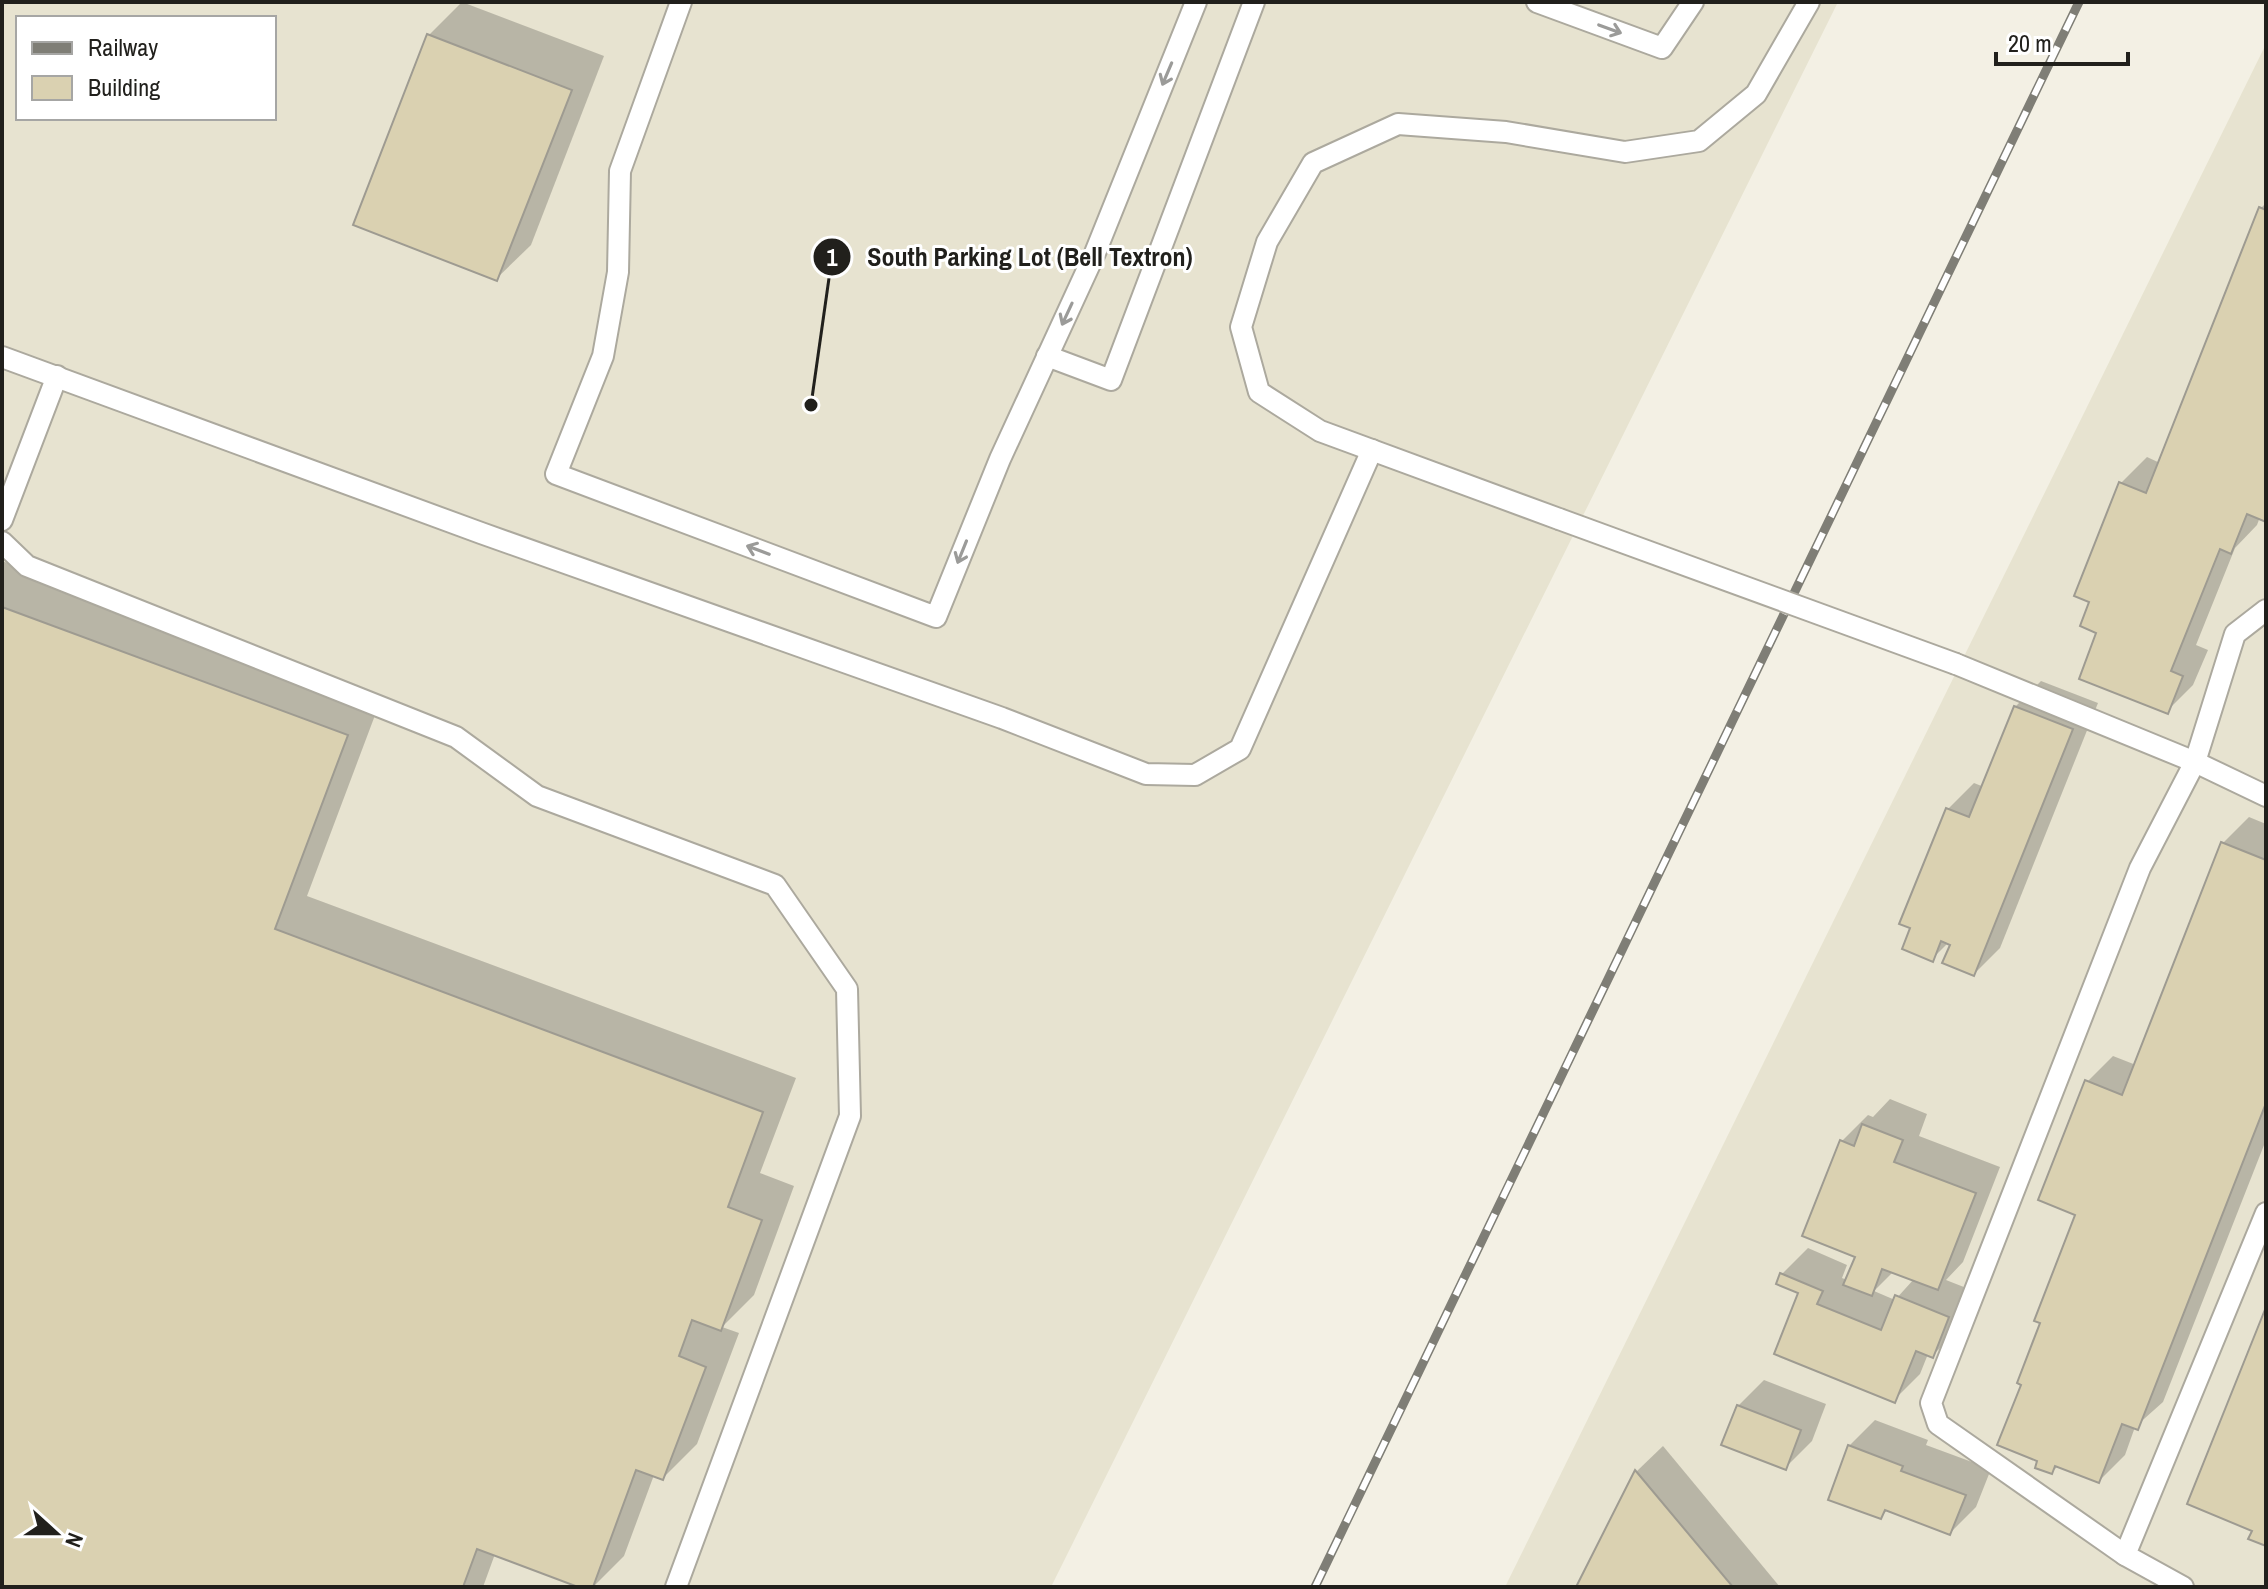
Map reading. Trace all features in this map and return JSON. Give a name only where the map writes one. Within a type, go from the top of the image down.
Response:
[{"type":"lane","points":[[681,2],[620,171],[618,272],[603,356],[556,474],[936,617],[1000,459],[1095,253],[1196,2]]},
{"type":"lane","points":[[1047,356],[1111,380],[1254,2]]},
{"type":"lane","points":[[1537,2],[1662,48],[1693,2]]},
{"type":"lane","points":[[1809,2],[1756,94],[1699,141],[1625,152],[1506,132],[1398,124],[1313,163],[1267,242],[1241,327],[1259,392],[1320,431],[1956,664],[2195,762],[2266,796]]},
{"type":"lane","points":[[2,357],[481,533],[1002,718],[1146,774],[1195,775],[1240,749],[1372,450]]},
{"type":"lane","points":[[2,520],[57,376]]},
{"type":"lane","points":[[2,542],[27,566],[456,737],[537,796],[775,885],[847,989],[850,1116],[676,1587]]},
{"type":"lane","points":[[2183,1587],[2125,1555],[1938,1424],[1931,1403],[2140,868],[2195,762],[2235,634],[2266,610]]},
{"type":"lane","points":[[2125,1555],[2266,1213]]},
{"type":"shaded area","points":[[2,2],[1838,2],[1051,1587],[2,1587]]},
{"type":"shaded area","points":[[2266,44],[2266,1587],[1505,1587]]},
{"type":"building","points":[[427,34],[572,90],[497,281],[353,225]]},
{"type":"building","points":[[2259,207],[2266,210],[2266,522],[2247,514],[2231,554],[2220,549],[2171,671],[2183,676],[2168,714],[2079,679],[2096,633],[2080,626],[2089,602],[2074,596],[2119,482],[2146,493]]},
{"type":"building","points":[[2,607],[348,735],[275,929],[763,1112],[728,1207],[762,1220],[721,1331],[692,1320],[679,1356],[706,1367],[663,1480],[636,1470],[593,1587],[578,1587],[477,1549],[463,1587],[2,1587]]},
{"type":"building","points":[[2014,706],[2073,729],[1974,976],[1942,963],[1950,945],[1941,941],[1933,962],[1902,949],[1910,928],[1899,924],[1946,808],[1969,817]]},
{"type":"building","points":[[2221,842],[2266,860],[2266,1103],[2138,1430],[2122,1424],[2099,1483],[2055,1466],[2052,1474],[2035,1468],[2037,1461],[1997,1445],[2021,1385],[2017,1383],[2040,1323],[2034,1321],[2075,1215],[2038,1200],[2085,1080],[2122,1095]]},
{"type":"building","points":[[1862,1124],[1903,1140],[1894,1162],[1976,1193],[1938,1290],[1882,1269],[1872,1296],[1843,1285],[1855,1257],[1802,1236],[1840,1140],[1854,1146]]},
{"type":"building","points":[[1780,1273],[1823,1291],[1817,1304],[1881,1330],[1895,1295],[1949,1317],[1933,1358],[1916,1351],[1895,1403],[1774,1354],[1798,1293],[1776,1284]]},
{"type":"building","points":[[2266,1307],[2266,1546],[2248,1539],[2252,1531],[2187,1504]]},
{"type":"building","points":[[1737,1405],[1801,1430],[1786,1470],[1721,1445]]},
{"type":"building","points":[[1848,1445],[1903,1466],[1901,1471],[1966,1495],[1950,1535],[1885,1510],[1881,1519],[1828,1500]]},
{"type":"building","points":[[1635,1470],[1733,1587],[1576,1587]]},
{"type":"railway","points":[[1315,1587],[2079,2]]},
{"type":"place","name":"South Parking Lot (Bell Textron)","points":[[811,405]]}]
